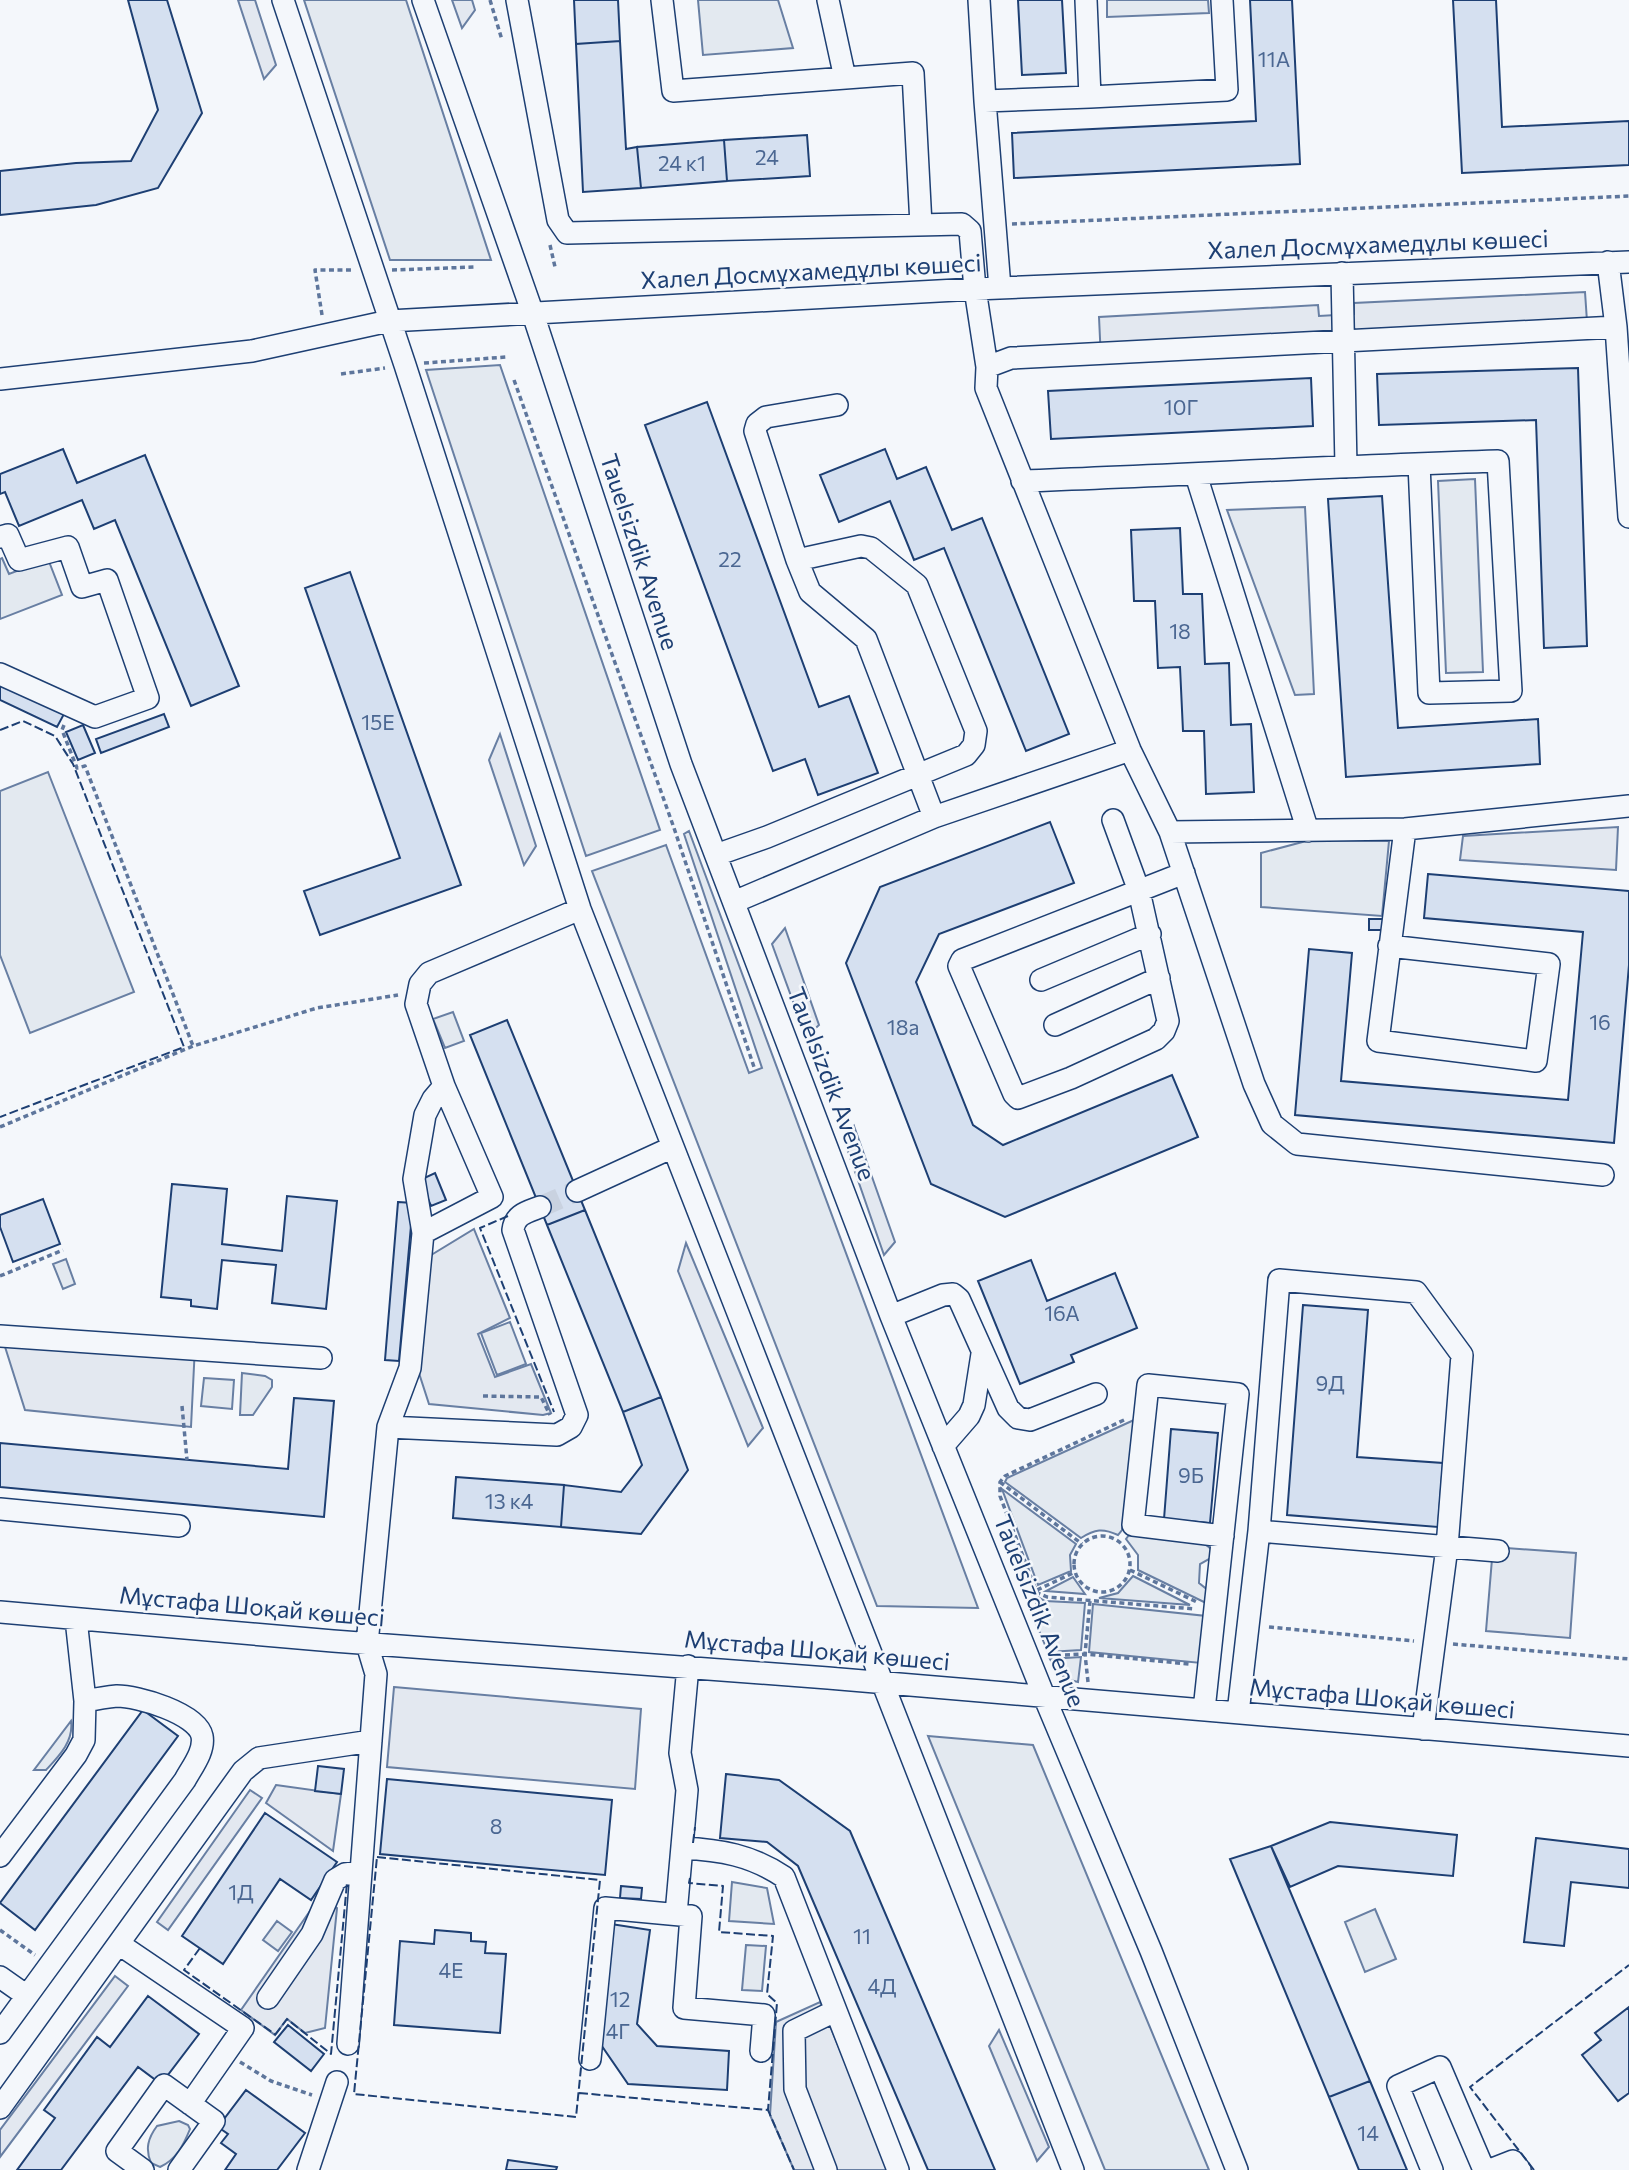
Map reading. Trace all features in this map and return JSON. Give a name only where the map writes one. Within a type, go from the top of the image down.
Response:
[{"type":"street","points":[[283,0],[580,909],[1073,2170]]},
{"type":"street","name":"Tauelsizdik Avenue","points":[[423,0],[533,314],[681,764],[891,1316],[1044,1696],[1151,1951],[1237,2170]]},
{"type":"street","points":[[517,0],[558,220],[568,233],[962,224],[970,231],[975,289],[988,367],[986,388],[1130,750],[1170,832],[1254,1084],[1272,1124],[1297,1144],[1603,1175]]},
{"type":"street","points":[[662,0],[673,91],[913,73],[921,225]]},
{"type":"street","points":[[828,0],[845,78]]},
{"type":"street","points":[[979,0],[1000,288]]},
{"type":"street","points":[[1086,0],[1090,97]]},
{"type":"street","points":[[985,101],[1227,90],[1222,0]]},
{"type":"street","points":[[967,228],[995,225]]},
{"type":"street","points":[[1608,262],[1616,327],[1629,517]]},
{"type":"street","name":"Халел Досмұхамедұлы көшесі","points":[[0,379],[252,351],[389,321],[975,289],[1629,262]]},
{"type":"street","points":[[1342,273],[1346,467]]},
{"type":"street","points":[[988,367],[1011,358],[1616,327]]},
{"type":"street","points":[[837,405],[765,417],[757,424],[755,431],[810,592],[866,639],[934,817]]},
{"type":"street","points":[[1022,481],[1196,475],[1346,467],[1419,464],[1498,461],[1511,691],[1429,693],[1419,464]]},
{"type":"street","points":[[1196,475],[1308,831]]},
{"type":"street","points":[[0,537],[8,535],[19,560],[68,547],[82,587],[107,580],[148,698],[95,717],[0,674]]},
{"type":"street","points":[[716,855],[767,837],[966,755],[974,745],[976,731],[917,585],[871,548],[861,546],[797,560]]},
{"type":"street","points":[[733,902],[934,817],[1130,750]]},
{"type":"street","points":[[1170,832],[1405,829],[1629,806]]},
{"type":"street","points":[[1113,820],[1139,891],[1168,1021],[1164,1031],[1156,1039],[1071,1079],[1018,1098],[959,966],[962,960],[1139,891],[1184,873]]},
{"type":"street","points":[[1389,946],[1549,964],[1536,1061],[1378,1041],[1389,946],[1405,829]]},
{"type":"street","points":[[423,1233],[492,1197],[444,1086],[416,1004],[420,984],[429,973],[580,909]]},
{"type":"street","points":[[1041,980],[1150,934]]},
{"type":"street","points":[[1055,1025],[1159,978]]},
{"type":"street","points":[[348,2044],[376,1674],[367,1644],[388,1427],[411,1368],[423,1233],[414,1179],[425,1115],[444,1086]]},
{"type":"street","points":[[577,1191],[673,1147]]},
{"type":"street","points":[[388,1427],[557,1435],[572,1427],[577,1415],[513,1230],[520,1215],[540,1207]]},
{"type":"street","points":[[1238,1713],[1259,1531],[1279,1280],[1416,1292],[1462,1355],[1447,1547],[1423,1728]]},
{"type":"street","points":[[891,1316],[943,1294],[953,1294],[960,1298],[982,1354],[1008,1408],[1018,1418],[1030,1420],[1096,1394]]},
{"type":"street","points":[[0,1335],[321,1358]]},
{"type":"street","points":[[943,1446],[969,1416],[974,1405],[982,1354]]},
{"type":"street","points":[[1204,1710],[1215,1611],[1223,1536],[1238,1394],[1148,1385],[1133,1525],[1223,1536]]},
{"type":"street","points":[[0,1509],[179,1526]]},
{"type":"street","points":[[1259,1531],[1498,1551]]},
{"type":"street","name":"Мұстафа Шоқай көшесі","points":[[0,1612],[367,1644],[881,1682],[1629,1746]]},
{"type":"street","points":[[0,1856],[76,1755],[84,1740],[85,1701],[76,1619]]},
{"type":"street","points":[[676,1914],[687,1790],[680,1753],[688,1667]]},
{"type":"street","points":[[0,2033],[185,1780],[201,1752],[202,1736],[196,1725],[181,1715],[153,1703],[118,1696],[85,1701]]},
{"type":"street","points":[[0,2108],[243,1771],[259,1758],[371,1741]]},
{"type":"street","points":[[682,1848],[741,1854],[784,1877],[898,2170]]},
{"type":"street","points":[[268,1998],[312,1934],[335,1880],[345,1874],[361,1872]]},
{"type":"street","points":[[590,2059],[604,1908],[691,1916],[684,2008],[764,2015],[761,2051]]},
{"type":"street","points":[[119,1944],[243,2028],[190,2104]]},
{"type":"street","points":[[0,1977],[27,1996]]},
{"type":"street","points":[[826,2170],[795,2089],[794,2031],[835,2011]]},
{"type":"street","points":[[1432,2170],[1398,2086],[1440,2067],[1484,2170]]},
{"type":"street","points":[[143,2170],[117,2151],[164,2085],[214,2122],[179,2170]]},
{"type":"street","points":[[308,2170],[334,2090]]},
{"type":"street","points":[[1490,2170],[1513,2161],[1520,2170]]},
{"type":"path","points":[[995,225],[1629,196]]},
{"type":"path","points":[[514,380],[674,828],[754,1067]]},
{"type":"path","points":[[72,707],[62,730],[77,768],[85,765],[193,1046]]},
{"type":"path","points":[[0,1127],[193,1046],[317,1008],[419,992]]},
{"type":"path","points":[[0,1276],[63,1250]]},
{"type":"path","points":[[483,1395],[541,1397],[550,1416]]},
{"type":"path","points":[[182,1406],[187,1460]]},
{"type":"path","points":[[1145,1410],[1005,1476],[1000,1482],[1000,1496],[1037,1590],[1047,1597],[1215,1611]]},
{"type":"path","points":[[1000,1482],[1082,1544]]},
{"type":"path","points":[[1096,1536],[1112,1538],[1125,1547],[1130,1570],[1122,1584],[1108,1592],[1099,1592],[1084,1586],[1075,1572],[1075,1557],[1082,1544],[1096,1536]]},
{"type":"path","points":[[1130,1570],[1215,1611]]},
{"type":"path","points":[[1037,1590],[1075,1572]]},
{"type":"path","points":[[1088,1688],[1085,1654],[1090,1601]]},
{"type":"path","points":[[1065,1655],[1085,1654],[1209,1666]]},
{"type":"path","points":[[0,1930],[50,1965]]},
{"type":"path","points":[[226,2053],[271,2081],[304,2093],[334,2090]]},
{"type":"shaded area","points":[[238,0],[255,0],[276,65],[264,79]]},
{"type":"shaded area","points":[[304,0],[406,0],[491,260],[390,260]]},
{"type":"shaded area","points":[[452,0],[472,0],[475,10],[462,28]]},
{"type":"shaded area","points":[[698,0],[778,0],[793,48],[703,55]]},
{"type":"shaded area","points":[[1107,0],[1208,0],[1209,13],[1107,17]]},
{"type":"shaded area","points":[[1585,292],[1588,336],[1101,360],[1099,317],[1318,305],[1319,316],[1354,314],[1354,303]]},
{"type":"shaded area","points":[[500,365],[660,830],[586,856],[426,370]]},
{"type":"shaded area","points":[[1475,479],[1483,672],[1446,673],[1438,481]]},
{"type":"shaded area","points":[[1305,507],[1314,694],[1295,695],[1227,510]]},
{"type":"shaded area","points":[[2,558],[9,574],[48,559],[62,595],[0,619]]},
{"type":"shaded area","points":[[500,734],[536,846],[524,865],[489,760]]},
{"type":"shaded area","points":[[48,772],[134,992],[30,1033],[0,955],[0,791]]},
{"type":"shaded area","points":[[1618,827],[1616,870],[1460,860],[1463,836]]},
{"type":"shaded area","points":[[689,831],[978,1608],[877,1606],[592,871],[666,845],[749,1073],[762,1068],[684,834]]},
{"type":"shaded area","points":[[1310,840],[1389,841],[1382,916],[1261,907],[1261,853]]},
{"type":"shaded area","points":[[785,928],[819,1025],[806,1037],[772,944]]},
{"type":"shaded area","points":[[453,1012],[464,1041],[445,1048],[433,1019]]},
{"type":"shaded area","points":[[854,1126],[895,1242],[884,1255],[844,1140]]},
{"type":"shaded area","points":[[474,1229],[510,1318],[478,1334],[495,1377],[531,1364],[551,1413],[543,1415],[429,1404],[418,1370],[423,1260]]},
{"type":"shaded area","points":[[686,1243],[763,1428],[748,1446],[678,1271]]},
{"type":"shaded area","points":[[66,1259],[75,1284],[63,1289],[53,1264]]},
{"type":"shaded area","points":[[510,1322],[526,1364],[497,1375],[481,1333]]},
{"type":"shaded area","points":[[0,1331],[195,1346],[191,1427],[25,1410]]},
{"type":"shaded area","points":[[242,1373],[265,1376],[272,1380],[272,1387],[253,1415],[240,1415]]},
{"type":"shaded area","points":[[204,1378],[234,1380],[232,1409],[201,1406]]},
{"type":"shaded area","points":[[1134,1420],[1122,1530],[1118,1535],[1099,1530],[1081,1538],[1005,1482],[1007,1478]]},
{"type":"shaded area","points":[[1002,1489],[1076,1544],[1070,1555],[1071,1571],[1038,1585]]},
{"type":"shaded area","points":[[1129,1535],[1205,1544],[1211,1549],[1211,1558],[1200,1564],[1199,1583],[1209,1591],[1206,1603],[1138,1570],[1138,1555],[1126,1539]]},
{"type":"shaded area","points":[[1493,1547],[1576,1553],[1570,1638],[1486,1631]]},
{"type":"shaded area","points":[[1133,1576],[1190,1605],[1099,1598],[1118,1593]]},
{"type":"shaded area","points":[[1073,1577],[1085,1594],[1046,1591]]},
{"type":"shaded area","points":[[1038,1597],[1045,1601],[1085,1603],[1081,1650],[1048,1652],[1033,1617]]},
{"type":"shaded area","points":[[1093,1604],[1206,1616],[1201,1663],[1089,1652]]},
{"type":"shaded area","points":[[1081,1657],[1078,1682],[1061,1674],[1050,1659]]},
{"type":"shaded area","points":[[394,1687],[641,1709],[635,1789],[387,1767]]},
{"type":"shaded area","points":[[71,1721],[68,1742],[60,1754],[46,1770],[34,1770]]},
{"type":"shaded area","points":[[928,1736],[1033,1745],[1209,2170],[1105,2170]]},
{"type":"shaded area","points":[[276,1785],[341,1794],[333,1851],[266,1803]]},
{"type":"shaded area","points":[[250,1790],[262,1798],[168,1930],[157,1922]]},
{"type":"shaded area","points":[[732,1882],[767,1888],[774,1924],[729,1921]]},
{"type":"shaded area","points":[[319,1898],[337,1908],[325,2028],[305,2033],[287,2019],[275,2035],[241,2010]]},
{"type":"shaded area","points":[[1375,1909],[1396,1959],[1365,1972],[1345,1922]]},
{"type":"shaded area","points":[[277,1921],[292,1932],[278,1951],[263,1940]]},
{"type":"shaded area","points":[[746,1945],[766,1946],[762,1991],[742,1990]]},
{"type":"shaded area","points":[[115,1976],[128,1986],[0,2157],[0,2130]]},
{"type":"shaded area","points":[[820,2002],[890,2170],[794,2170],[770,2115],[776,2022]]},
{"type":"shaded area","points":[[999,2030],[1049,2147],[1037,2161],[989,2046]]},
{"type":"shaded area","points":[[179,2121],[190,2129],[179,2151],[160,2167],[151,2163],[148,2148],[154,2130],[157,2126]]},
{"type":"building","points":[[128,0],[167,0],[202,113],[158,188],[96,205],[0,215],[0,171],[76,163],[131,161],[158,110]]},
{"type":"building","points":[[574,0],[618,0],[620,41],[576,44]]},
{"type":"building","points":[[1018,0],[1062,0],[1066,73],[1022,75]]},
{"type":"building","points":[[1250,0],[1292,0],[1300,164],[1014,178],[1012,133],[1256,121]]},
{"type":"building","points":[[1453,0],[1496,0],[1502,127],[1629,121],[1629,165],[1462,173]]},
{"type":"building","points":[[620,41],[626,149],[637,147],[641,188],[583,192],[576,44]]},
{"type":"building","points":[[807,135],[810,176],[727,181],[724,140]]},
{"type":"building","points":[[724,140],[727,181],[641,188],[637,147]]},
{"type":"building","points":[[1578,368],[1587,646],[1544,648],[1536,420],[1379,425],[1377,374]]},
{"type":"building","points":[[1311,378],[1313,426],[1051,439],[1048,391]]},
{"type":"building","points":[[707,402],[819,707],[849,696],[878,773],[818,795],[805,759],[773,771],[645,425]]},
{"type":"building","points":[[63,449],[77,483],[145,455],[239,686],[191,706],[115,520],[94,529],[82,500],[19,526],[5,492],[0,494],[0,474]]},
{"type":"building","points":[[885,449],[897,479],[926,467],[952,530],[982,518],[1069,734],[1026,751],[944,548],[914,560],[890,501],[839,522],[820,475]]},
{"type":"building","points":[[1382,496],[1398,728],[1538,719],[1540,764],[1346,777],[1328,499]]},
{"type":"building","points":[[1180,528],[1183,594],[1202,594],[1205,664],[1229,663],[1231,725],[1251,724],[1254,792],[1206,794],[1204,731],[1183,731],[1180,667],[1158,668],[1155,601],[1134,601],[1131,530]]},
{"type":"building","points":[[350,572],[461,885],[320,935],[304,891],[400,858],[305,588]]},
{"type":"building","points":[[0,683],[64,714],[57,727],[0,700]]},
{"type":"building","points":[[164,714],[169,727],[101,753],[96,739]]},
{"type":"building","points":[[83,725],[95,753],[78,760],[66,732]]},
{"type":"building","points":[[1050,822],[1074,883],[939,934],[916,982],[973,1125],[1003,1145],[1172,1075],[1198,1137],[1005,1217],[931,1184],[846,963],[880,887]]},
{"type":"building","points":[[1428,874],[1629,891],[1629,965],[1614,1143],[1295,1115],[1309,949],[1352,953],[1341,1081],[1568,1100],[1583,932],[1424,918]]},
{"type":"building","points":[[1369,919],[1383,919],[1383,930],[1369,930]]},
{"type":"building","points":[[507,1020],[585,1210],[547,1225],[470,1035]]},
{"type":"building","points":[[435,1173],[446,1200],[431,1206],[420,1180]]},
{"type":"building","points":[[172,1184],[227,1189],[222,1244],[282,1251],[287,1196],[337,1201],[326,1309],[272,1303],[276,1265],[222,1260],[217,1309],[191,1306],[191,1300],[161,1297]]},
{"type":"building","points":[[43,1199],[60,1244],[13,1262],[0,1227],[0,1215]]},
{"type":"building","points":[[398,1202],[413,1203],[399,1361],[385,1360]]},
{"type":"building","points":[[585,1210],[661,1397],[623,1412],[547,1225]]},
{"type":"building","points":[[1031,1260],[1047,1301],[1115,1273],[1137,1328],[1071,1355],[1074,1362],[1020,1384],[978,1281]]},
{"type":"building","points":[[1303,1305],[1368,1310],[1357,1457],[1443,1463],[1438,1527],[1287,1515]]},
{"type":"building","points":[[661,1397],[688,1470],[641,1534],[561,1527],[564,1485],[621,1492],[642,1465],[623,1412]]},
{"type":"building","points":[[294,1398],[334,1401],[324,1517],[0,1487],[0,1443],[288,1469]]},
{"type":"building","points":[[1171,1429],[1218,1433],[1210,1523],[1164,1519]]},
{"type":"building","points":[[456,1477],[564,1485],[561,1527],[453,1518]]},
{"type":"building","points":[[143,1710],[178,1736],[35,1930],[0,1903]]},
{"type":"building","points":[[318,1766],[344,1769],[341,1794],[315,1791]]},
{"type":"building","points":[[726,1774],[779,1780],[850,1831],[995,2170],[928,2170],[798,1866],[767,1842],[720,1838]]},
{"type":"building","points":[[387,1779],[612,1800],[605,1875],[380,1854]]},
{"type":"building","points":[[265,1813],[337,1862],[311,1900],[280,1879],[223,1964],[182,1936]]},
{"type":"building","points":[[1330,1822],[1457,1835],[1453,1876],[1338,1866],[1290,1887],[1271,1846]]},
{"type":"building","points":[[1536,1838],[1629,1849],[1629,1888],[1571,1882],[1564,1946],[1524,1942]]},
{"type":"building","points":[[1271,1846],[1370,2081],[1329,2097],[1230,1859]]},
{"type":"building","points":[[621,1886],[642,1888],[641,1899],[620,1898]]},
{"type":"building","points":[[611,1924],[650,1930],[637,2024],[657,2046],[729,2051],[727,2090],[628,2084],[595,2036]]},
{"type":"building","points":[[435,1930],[471,1933],[471,1941],[486,1942],[485,1953],[506,1954],[500,2033],[394,2025],[400,1941],[434,1944]]},
{"type":"building","points":[[148,1996],[199,2034],[161,2084],[138,2067],[61,2170],[17,2170],[55,2118],[44,2110],[97,2037],[110,2047]]},
{"type":"building","points":[[1629,2007],[1629,2093],[1618,2101],[1582,2055],[1601,2040],[1595,2033]]},
{"type":"building","points":[[288,2025],[324,2054],[311,2071],[274,2042]]},
{"type":"building","points":[[1370,2081],[1407,2170],[1359,2170],[1329,2097]]},
{"type":"building","points":[[246,2090],[305,2133],[277,2170],[225,2170],[236,2154],[221,2143],[228,2134],[218,2127]]},
{"type":"building","points":[[508,2160],[557,2167],[556,2170],[506,2170]]},
{"type":"tunnel","points":[[540,1207],[577,1191]]},
{"type":"fence","points":[[0,730],[23,721],[55,736],[73,764],[184,1047],[0,1117]]},
{"type":"fence","points":[[508,1216],[480,1228],[554,1412]]},
{"type":"fence","points":[[693,1843],[695,1827]]},
{"type":"fence","points":[[377,1857],[600,1880],[576,2117],[354,2094],[377,1857]]},
{"type":"fence","points":[[690,1878],[689,1883],[723,1886],[719,1932],[773,1936],[767,1994],[777,2003],[768,2110]]},
{"type":"fence","points":[[275,2035],[287,2019],[331,2054],[347,1883]]},
{"type":"fence","points":[[200,1948],[184,1970],[276,2035]]},
{"type":"fence","points":[[1534,2170],[1470,2087],[1629,1965]]},
{"type":"fence","points":[[579,2093],[768,2110],[794,2170]]}]
